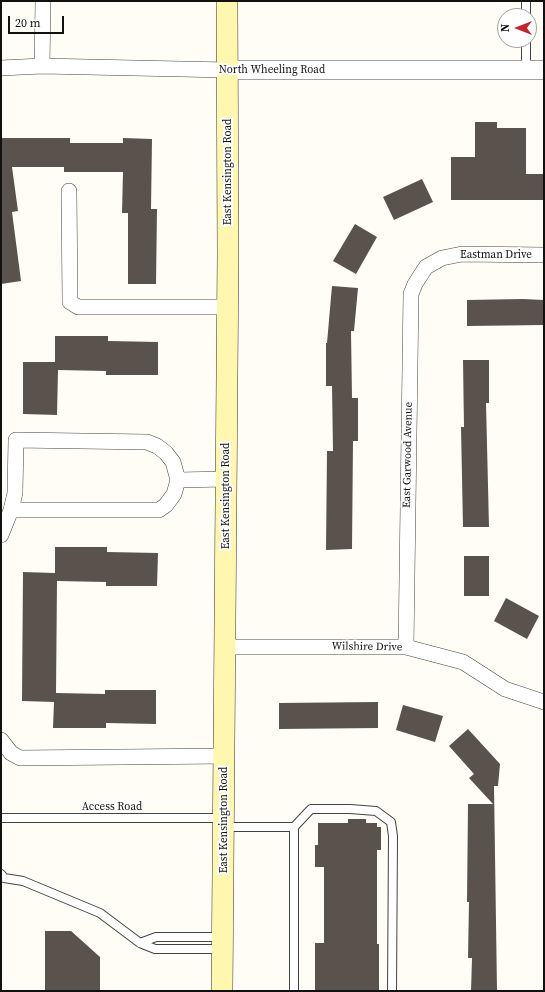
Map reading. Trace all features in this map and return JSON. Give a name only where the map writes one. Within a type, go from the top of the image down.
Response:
[{"type":"main road","name":"East Kensington Road","points":[[222,991],[228,307],[227,1]]},
{"type":"street","points":[[42,66],[43,1]]},
{"type":"street","name":"North Wheeling Road","points":[[1,68],[42,66],[227,70],[535,70]]},
{"type":"street","points":[[69,191],[70,302],[78,307],[228,307]]},
{"type":"street","name":"Eastman Drive","points":[[426,267],[452,255],[544,255]]},
{"type":"street","name":"East Garwood Avenue","points":[[406,647],[410,307],[411,294],[415,284],[426,267]]},
{"type":"street","points":[[1,535],[11,510],[15,493],[16,440],[147,442],[157,446],[166,453],[173,462],[178,480],[174,494],[166,505],[159,510],[11,510]]},
{"type":"street","points":[[178,480],[226,479]]},
{"type":"street","name":"Wilshire Drive","points":[[225,647],[406,647],[463,662],[505,689],[544,702]]},
{"type":"street","points":[[1,740],[11,753],[20,758],[224,756]]},
{"type":"lane","points":[[528,48],[535,70]]},
{"type":"lane","points":[[294,991],[294,827],[311,809],[376,811],[391,822],[393,836],[392,991]]},
{"type":"lane","name":"Access Road","points":[[1,818],[224,822],[294,827]]},
{"type":"lane","points":[[1,874],[4,878],[23,881],[100,912],[140,943],[155,949],[223,943]]},
{"type":"lane","points":[[140,943],[156,937],[223,943]]},
{"type":"building","points":[[475,122],[497,122],[497,128],[526,128],[526,174],[544,174],[544,200],[451,200],[451,157],[475,157]]},
{"type":"building","points":[[1,138],[70,138],[70,143],[123,143],[123,138],[152,139],[151,209],[157,209],[156,284],[128,284],[128,213],[122,213],[123,172],[64,172],[64,167],[12,167],[18,211],[12,212],[21,281],[1,284]]},
{"type":"building","points":[[422,179],[433,202],[394,220],[383,197]]},
{"type":"building","points":[[355,224],[377,237],[356,274],[333,261]]},
{"type":"building","points":[[332,286],[358,288],[354,331],[351,331],[352,398],[358,398],[358,441],[353,441],[352,549],[326,550],[327,451],[333,451],[332,386],[326,386],[326,343]]},
{"type":"building","points":[[467,300],[544,300],[544,325],[467,326]]},
{"type":"building","points":[[55,336],[108,336],[108,341],[158,342],[158,375],[106,375],[106,371],[58,370],[57,415],[23,414],[23,362],[55,362]]},
{"type":"building","points":[[463,360],[489,360],[489,403],[486,403],[489,527],[463,527],[461,427],[464,427]]},
{"type":"building","points":[[55,547],[107,547],[107,552],[158,553],[157,586],[106,586],[106,582],[57,581],[56,693],[105,694],[105,690],[156,690],[156,724],[106,723],[106,728],[53,728],[54,702],[22,701],[23,572],[55,573]]},
{"type":"building","points":[[464,556],[489,556],[489,596],[464,596]]},
{"type":"building","points":[[506,598],[539,616],[527,639],[494,621]]},
{"type":"building","points":[[378,702],[378,728],[279,729],[279,703]]},
{"type":"building","points":[[403,705],[443,716],[435,742],[396,730]]},
{"type":"building","points":[[468,729],[500,764],[498,786],[494,786],[497,991],[471,991],[472,958],[468,958],[469,902],[467,902],[468,804],[493,804],[469,778],[474,774],[449,746]]},
{"type":"building","points":[[348,819],[366,819],[366,823],[377,823],[377,827],[381,827],[381,850],[377,850],[377,944],[379,944],[379,991],[315,991],[315,943],[324,943],[324,867],[315,867],[315,845],[318,845],[318,823],[348,823]]},
{"type":"building","points":[[45,931],[71,931],[100,957],[100,991],[45,991]]}]
